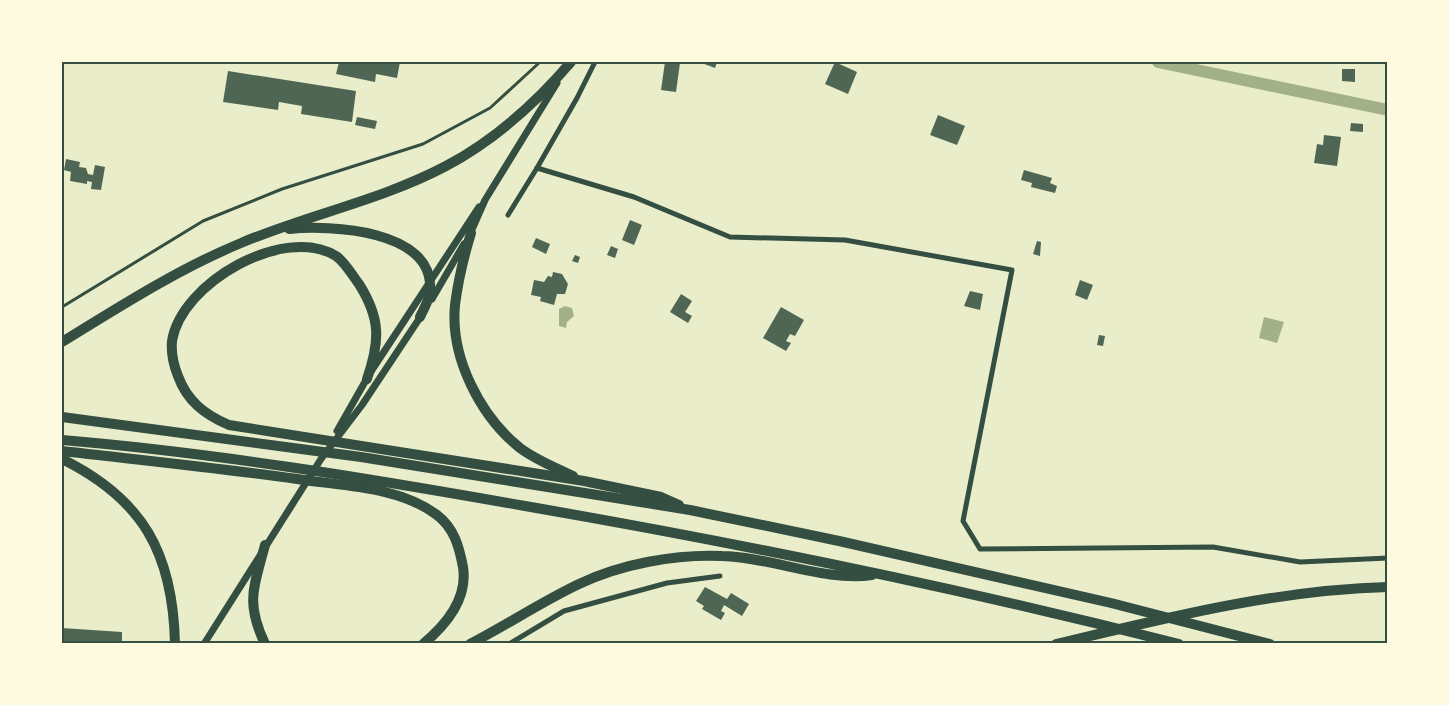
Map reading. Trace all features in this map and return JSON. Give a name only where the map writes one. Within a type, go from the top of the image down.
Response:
[{"type":"highway","points":[[62,342],[178,273],[240,243],[444,167],[504,129],[543,95],[571,62]]},
{"type":"highway","points":[[273,231],[333,226],[362,231],[411,252],[426,270],[429,282],[430,292],[420,317]]},
{"type":"highway","points":[[471,233],[455,307],[457,337],[465,368],[477,397],[494,421],[519,446],[538,460],[584,481]]},
{"type":"highway","points":[[367,379],[377,344],[374,310],[349,269],[336,257],[318,249],[297,247],[266,253],[211,280],[191,302],[179,320],[172,341],[174,366],[182,388],[201,411],[229,425],[297,437],[363,453],[690,510],[839,541],[1112,603],[1270,644]]},
{"type":"highway","points":[[62,417],[287,447],[363,453],[584,481],[661,497],[690,510]]},
{"type":"highway","points":[[62,440],[274,465],[378,491],[436,514],[455,537],[464,572],[462,588],[455,609],[446,623],[423,644]]},
{"type":"highway","points":[[62,451],[264,475],[347,482],[742,544],[1002,600],[1179,644]]},
{"type":"highway","points":[[62,459],[106,484],[143,522],[158,547],[165,571],[173,611],[175,644]]},
{"type":"highway","points":[[265,545],[252,598],[254,621],[265,644]]},
{"type":"highway","points":[[470,644],[580,583],[615,570],[654,562],[721,556],[772,562],[854,578],[881,574]]},
{"type":"highway","points":[[1056,644],[1210,607],[1288,595],[1388,587]]},
{"type":"street","points":[[204,644],[321,459],[367,379],[469,219],[485,200],[571,62]]},
{"type":"street","points":[[508,215],[578,98],[595,62]]},
{"type":"street","points":[[537,168],[634,198],[730,237],[845,240],[1012,270],[963,521],[980,549],[1213,548],[1300,562],[1388,558]]},
{"type":"street","points":[[321,459],[362,405],[420,317],[471,233],[485,200]]},
{"type":"street","points":[[509,644],[564,611],[667,583],[720,576]]},
{"type":"lane","points":[[62,307],[203,220],[282,189],[423,144],[490,108],[540,62]]},
{"type":"shaded area","points":[[565,306],[572,308],[574,316],[567,322],[566,328],[559,326],[559,309]]},
{"type":"shaded area","points":[[1264,317],[1284,322],[1277,343],[1259,338]]},
{"type":"building","points":[[339,62],[400,62],[397,78],[376,74],[375,82],[336,74]]},
{"type":"building","points":[[665,62],[680,63],[676,92],[661,90]]},
{"type":"building","points":[[699,62],[717,62],[715,68]]},
{"type":"building","points":[[835,62],[857,72],[848,94],[825,84]]},
{"type":"building","points":[[1342,69],[1355,69],[1355,82],[1342,81]]},
{"type":"building","points":[[228,71],[356,91],[352,122],[301,114],[302,106],[279,102],[278,110],[223,102]]},
{"type":"building","points":[[938,115],[965,126],[957,145],[930,135]]},
{"type":"building","points":[[357,117],[377,121],[375,129],[355,125]]},
{"type":"building","points":[[1351,123],[1363,124],[1363,132],[1350,131]]},
{"type":"building","points":[[1324,135],[1341,137],[1337,166],[1314,163],[1317,144],[1323,145]]},
{"type":"building","points":[[66,159],[80,162],[79,167],[86,168],[88,174],[93,175],[95,165],[105,167],[101,190],[91,189],[92,182],[87,181],[87,184],[70,181],[71,172],[64,170]]},
{"type":"building","points":[[1024,170],[1052,178],[1050,183],[1057,186],[1055,193],[1031,187],[1032,183],[1021,180]]},
{"type":"building","points":[[630,220],[642,225],[634,245],[622,240]]},
{"type":"building","points":[[536,238],[550,244],[546,254],[532,247]]},
{"type":"building","points":[[1037,241],[1041,242],[1040,256],[1033,254]]},
{"type":"building","points":[[611,246],[618,249],[615,258],[607,255]]},
{"type":"building","points":[[575,255],[580,257],[578,263],[572,261]]},
{"type":"building","points":[[553,272],[562,274],[568,284],[565,294],[557,294],[554,305],[540,301],[541,297],[531,295],[534,280],[544,282],[548,276],[552,277]]},
{"type":"building","points":[[1080,280],[1093,285],[1087,300],[1075,295]]},
{"type":"building","points":[[970,291],[983,294],[980,310],[964,306]]},
{"type":"building","points":[[681,294],[692,301],[685,312],[692,316],[688,323],[670,312]]},
{"type":"building","points":[[781,307],[804,320],[795,336],[790,334],[786,341],[791,343],[786,351],[763,338]]},
{"type":"building","points":[[1099,335],[1105,336],[1103,346],[1097,345]]},
{"type":"building","points":[[705,587],[727,599],[731,593],[749,604],[742,616],[724,605],[721,611],[725,613],[721,620],[702,609],[704,606],[696,601]]},
{"type":"building","points":[[62,628],[122,632],[122,644],[62,644]]},
{"type":"waterway","points":[[1158,62],[1388,110]]}]
